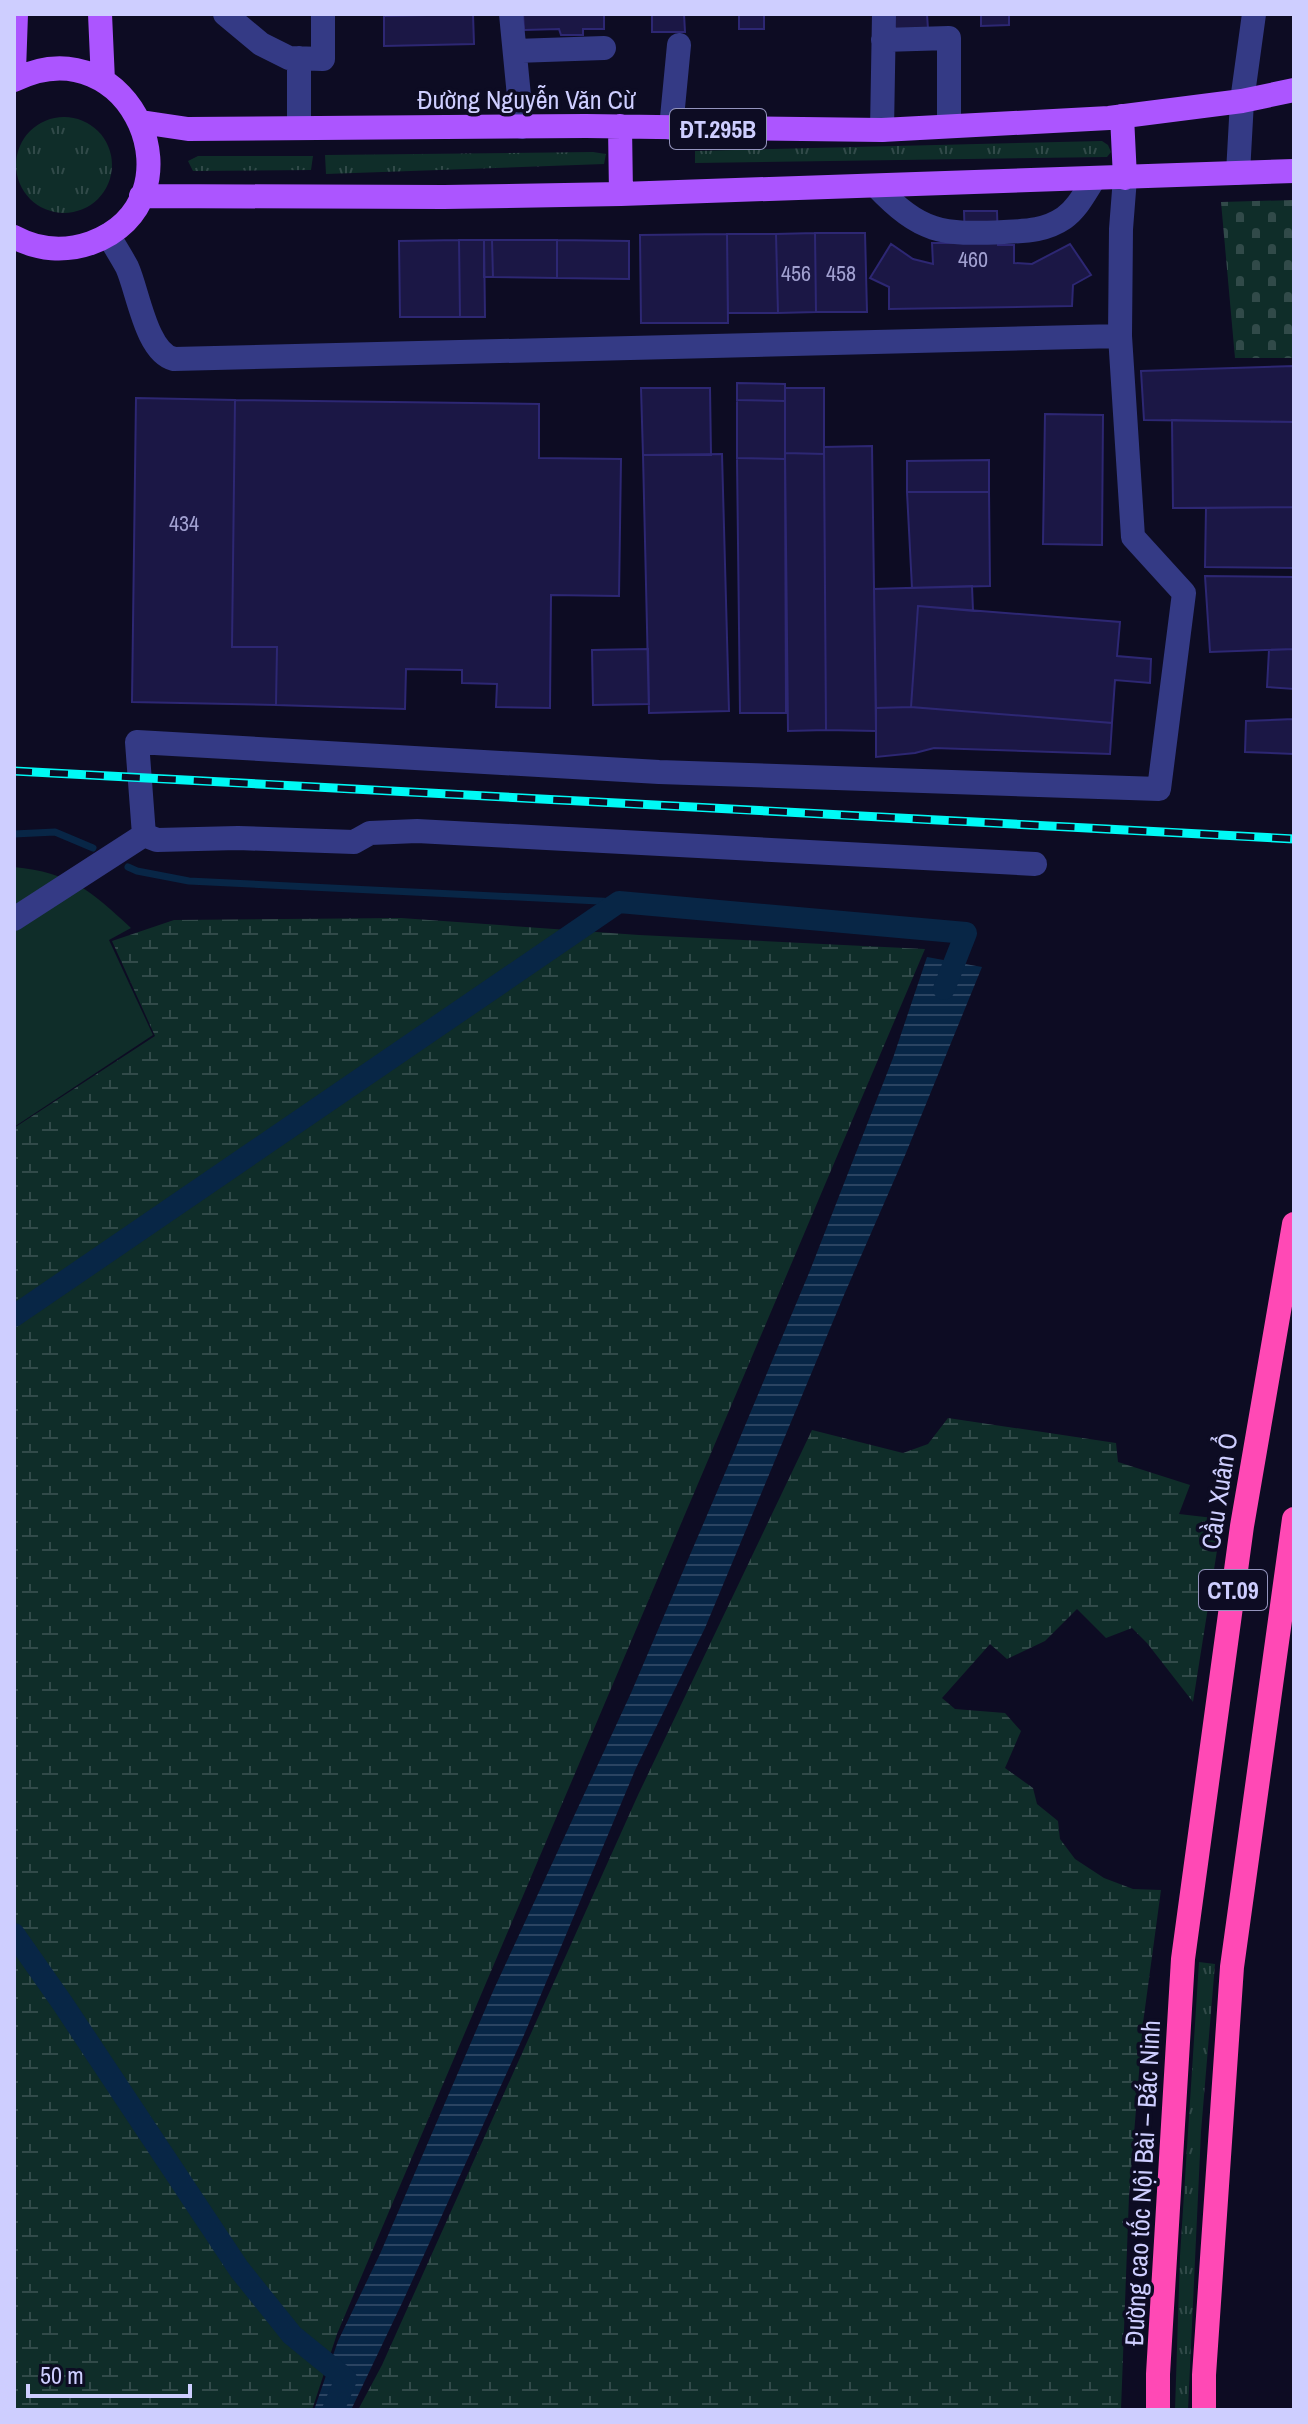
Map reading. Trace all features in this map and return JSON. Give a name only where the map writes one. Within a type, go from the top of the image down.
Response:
[{"type":"highway","name":"Cầu Xuân Ổ","points":[[1183,1959],[1242,1526],[1294,1224]]},
{"type":"highway","name":"CT.09","points":[[1204,2410],[1232,1967],[1294,1519]]},
{"type":"highway","name":"Đường cao tốc Nội Bài – Bắc Ninh","points":[[1158,2410],[1183,1959]]},
{"type":"main road","points":[[14,71],[16,14]]},
{"type":"main road","points":[[100,14],[103,81]]},
{"type":"main road","points":[[14,80],[37,71],[61,68],[103,81],[127,100],[141,122],[149,159],[141,196],[127,218],[108,235],[84,245],[59,249],[34,245],[14,237]]},
{"type":"main road","name":"Đường Nguyễn Văn Cừ","points":[[141,122],[188,129],[620,126],[882,130],[1122,116],[1242,101],[1294,90]]},
{"type":"main road","points":[[1122,116],[1125,178]]},
{"type":"main road","points":[[620,126],[621,194]]},
{"type":"main road","points":[[141,196],[621,194],[1294,171]]},
{"type":"street","points":[[225,14],[261,44],[289,58],[323,59],[323,14]]},
{"type":"street","points":[[511,14],[522,127]]},
{"type":"street","points":[[882,130],[884,14]]},
{"type":"street","points":[[1238,173],[1242,101],[1254,14]]},
{"type":"street","points":[[883,40],[949,38],[949,126]]},
{"type":"street","points":[[671,128],[679,45]]},
{"type":"street","points":[[515,51],[604,48]]},
{"type":"street","points":[[299,58],[299,128]]},
{"type":"street","points":[[144,835],[137,742],[659,772],[1159,789],[1184,593],[1133,537],[1120,336],[1125,178]]},
{"type":"street","points":[[876,186],[891,202],[921,224],[953,234],[1033,231],[1050,226],[1073,211],[1094,179]]},
{"type":"street","points":[[108,235],[128,269],[154,343],[168,358],[174,359],[1120,336]]},
{"type":"street","points":[[144,835],[157,840],[238,838],[354,842],[370,833],[417,831],[1035,864]]},
{"type":"street","points":[[14,919],[144,835]]},
{"type":"green space","points":[[64,117],[82,121],[98,131],[108,147],[112,165],[108,183],[98,199],[82,209],[64,213],[46,209],[30,199],[20,183],[16,165],[20,147],[30,131],[46,121]]},
{"type":"green space","points":[[1102,141],[1111,152],[1107,157],[695,163],[695,151]]},
{"type":"green space","points":[[606,154],[604,164],[326,174],[325,155]]},
{"type":"green space","points":[[198,156],[313,156],[311,170],[193,171],[188,161]]},
{"type":"green space","points":[[1294,200],[1294,358],[1235,358],[1221,202]]},
{"type":"green space","points":[[14,867],[65,879],[91,894],[131,928],[109,940],[153,1035],[14,1127]]},
{"type":"green space","points":[[401,918],[639,935],[925,949],[337,2334],[312,2410],[14,2410],[14,1128],[155,1036],[112,941],[174,920]]},
{"type":"green space","points":[[948,1418],[1116,1443],[1118,1462],[1190,1485],[1179,1514],[1222,1519],[1193,1702],[1132,1628],[1106,1638],[1077,1609],[1045,1641],[1007,1659],[990,1644],[942,1698],[955,1709],[1005,1713],[1021,1731],[1005,1768],[1033,1788],[1037,1804],[1058,1821],[1060,1839],[1075,1859],[1104,1878],[1133,1889],[1161,1890],[1143,2023],[1129,2196],[1121,2410],[358,2410],[382,2365],[638,1795],[812,1430],[903,1453],[928,1444]]},
{"type":"green space","points":[[1199,1962],[1215,1964],[1201,2132],[1188,2410],[1175,2410],[1180,2256]]},
{"type":"water","points":[[927,957],[982,967],[906,1153],[705,1628],[636,1768],[524,2035],[403,2301],[351,2410],[314,2410],[338,2341],[380,2254],[494,1989],[631,1693],[731,1459],[809,1273],[893,1058]]},
{"type":"building","points":[[473,14],[474,44],[384,46],[384,16]]},
{"type":"building","points":[[523,14],[604,14],[604,29],[583,29],[583,35],[561,35],[559,29],[524,30]]},
{"type":"building","points":[[652,14],[684,14],[685,32],[652,32]]},
{"type":"building","points":[[739,14],[764,14],[764,29],[739,29]]},
{"type":"building","points":[[894,14],[927,14],[928,29],[894,30]]},
{"type":"building","points":[[981,14],[1009,14],[1009,25],[981,26]]},
{"type":"building","points":[[964,211],[997,211],[998,245],[1014,245],[1014,263],[1032,264],[1070,244],[1091,275],[1073,285],[1072,306],[889,309],[889,287],[870,278],[891,244],[913,259],[933,264],[932,243],[965,243]]},
{"type":"building","points":[[815,233],[865,233],[867,312],[816,312]]},
{"type":"building","points":[[815,233],[816,312],[778,313],[776,234]]},
{"type":"building","points":[[727,234],[728,323],[641,323],[640,235]]},
{"type":"building","points":[[727,234],[776,234],[778,313],[728,313]]},
{"type":"building","points":[[459,240],[484,240],[485,317],[460,317]]},
{"type":"building","points":[[459,240],[460,317],[400,317],[399,241]]},
{"type":"building","points":[[484,240],[492,240],[493,277],[484,277]]},
{"type":"building","points":[[492,240],[557,240],[557,278],[493,277]]},
{"type":"building","points":[[557,240],[629,241],[629,279],[557,278]]},
{"type":"building","points":[[1294,366],[1294,422],[1144,420],[1141,371]]},
{"type":"building","points":[[737,383],[785,384],[785,401],[737,400]]},
{"type":"building","points":[[641,388],[710,388],[711,455],[643,455]]},
{"type":"building","points":[[785,388],[824,388],[824,454],[785,453]]},
{"type":"building","points":[[136,398],[235,400],[232,647],[277,647],[276,705],[132,702]]},
{"type":"building","points":[[235,400],[539,404],[539,458],[621,459],[619,596],[551,595],[550,708],[496,707],[497,684],[462,683],[462,670],[406,669],[405,709],[276,705],[277,647],[232,647]]},
{"type":"building","points":[[737,400],[785,401],[785,459],[737,458]]},
{"type":"building","points":[[1045,414],[1103,415],[1102,545],[1043,544]]},
{"type":"building","points":[[1172,420],[1294,422],[1294,507],[1173,508]]},
{"type":"building","points":[[872,446],[876,731],[826,730],[824,447]]},
{"type":"building","points":[[785,453],[824,454],[826,730],[788,731]]},
{"type":"building","points":[[722,454],[729,711],[649,713],[643,455]]},
{"type":"building","points":[[737,458],[785,459],[786,713],[740,713]]},
{"type":"building","points":[[989,460],[989,492],[907,492],[907,461]]},
{"type":"building","points":[[907,492],[989,492],[990,586],[912,588]]},
{"type":"building","points":[[1294,507],[1294,568],[1205,567],[1206,508]]},
{"type":"building","points":[[1205,576],[1294,577],[1294,649],[1210,652]]},
{"type":"building","points":[[972,586],[973,611],[918,606],[911,707],[876,708],[874,589]]},
{"type":"building","points":[[918,606],[1120,622],[1117,656],[1151,659],[1150,683],[1115,680],[1112,723],[911,707]]},
{"type":"building","points":[[648,649],[649,704],[593,705],[592,650]]},
{"type":"building","points":[[1294,649],[1294,689],[1267,687],[1269,650]]},
{"type":"building","points":[[1294,705],[1294,754],[1245,752],[1246,721],[1293,719]]},
{"type":"building","points":[[911,707],[1112,723],[1110,754],[934,748],[876,757],[876,708]]},
{"type":"waterway","points":[[14,834],[55,832],[93,848]]},
{"type":"waterway","points":[[128,867],[189,881],[619,902]]},
{"type":"waterway","points":[[14,1316],[619,902],[966,933],[944,989]]},
{"type":"waterway","points":[[14,1934],[239,2269],[292,2335],[346,2379],[333,2410]]},
{"type":"railway","points":[[14,771],[1294,839]]}]
